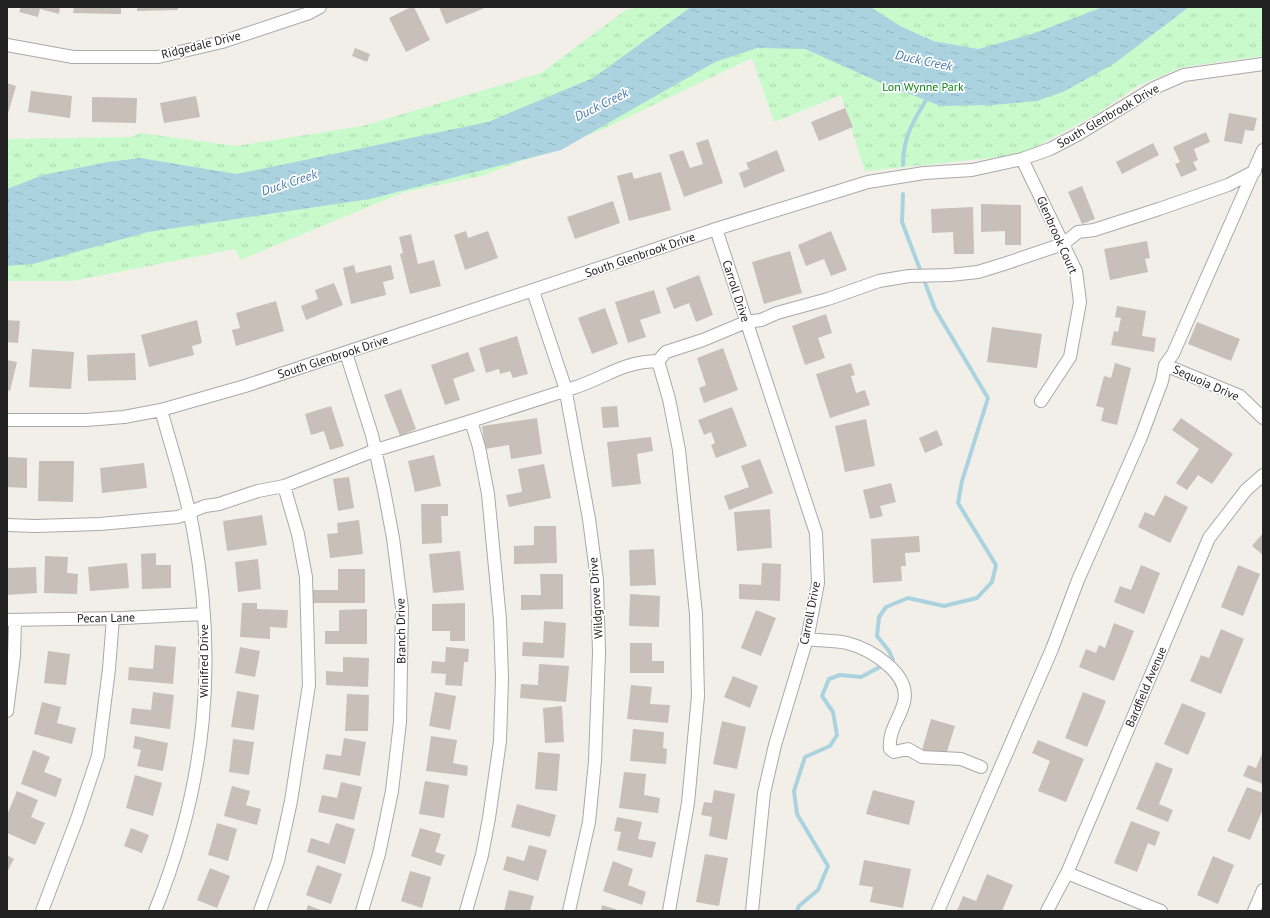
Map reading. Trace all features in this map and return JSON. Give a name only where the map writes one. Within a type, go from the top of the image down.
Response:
[{"type":"street","name":"Ridgedale Drive","points":[[7,44],[73,57],[158,57],[222,42],[312,9]]},
{"type":"street","name":"South Glenbrook Drive","points":[[7,420],[86,420],[124,417],[161,410],[245,386],[716,229],[868,182],[924,173],[972,170],[1022,159],[1050,149],[1077,135],[1154,88],[1184,75],[1263,64]]},
{"type":"street","points":[[938,911],[1052,649],[1078,580],[1141,437],[1162,381],[1165,365],[1173,354],[1263,150]]},
{"type":"street","name":"Glenbrook Court","points":[[1022,159],[1076,271],[1080,302],[1070,357],[1041,401]]},
{"type":"street","points":[[7,525],[60,526],[128,523],[178,517],[258,491],[284,486],[376,450],[574,388],[617,368],[642,362],[658,361],[666,352],[703,340],[746,322],[761,320],[777,313],[828,299],[879,281],[914,276],[978,272],[1063,244],[1078,232],[1094,230],[1159,209],[1228,184],[1254,171]]},
{"type":"street","name":"Carroll Drive","points":[[716,229],[816,533],[818,583],[807,640],[775,745],[764,793],[752,911]]},
{"type":"street","name":"Wildgrove Drive","points":[[533,290],[565,390],[590,527],[597,580],[599,653],[595,761],[589,822],[569,911]]},
{"type":"street","name":"Branch Drive","points":[[346,353],[376,450],[393,538],[402,608],[400,722],[392,791],[379,854],[362,911]]},
{"type":"street","points":[[658,361],[670,399],[679,450],[696,614],[698,696],[688,802],[669,911]]},
{"type":"street","name":"Sequoia Drive","points":[[1165,365],[1240,396],[1263,418]]},
{"type":"street","name":"Winifred Drive","points":[[156,911],[179,847],[198,762],[207,661],[199,569],[188,513],[161,410]]},
{"type":"street","points":[[466,911],[482,855],[489,818],[500,741],[502,678],[500,620],[488,494],[480,447],[470,421]]},
{"type":"street","name":"Bardfield Avenue","points":[[1047,911],[1067,873],[1209,538],[1246,490],[1263,475]]},
{"type":"street","points":[[260,911],[278,861],[290,808],[309,685],[306,577],[298,534],[284,486]]},
{"type":"street","name":"Pecan Lane","points":[[11,620],[204,614]]},
{"type":"street","points":[[42,911],[79,813],[98,756],[110,669],[113,618]]},
{"type":"street","points":[[7,711],[14,656],[11,620]]},
{"type":"street","points":[[807,640],[845,643],[867,650],[892,670],[902,683],[905,692],[904,703],[892,730],[890,749],[894,752],[908,749],[922,757],[961,759],[981,767]]},
{"type":"street","points":[[1067,873],[1161,911]]},
{"type":"street","points":[[1254,911],[1263,890]]},
{"type":"path","points":[[1263,36],[1263,49]]},
{"type":"green space","name":"Lon Wynne Park","points":[[635,7],[1263,7],[1263,56],[1183,67],[1139,85],[1096,114],[1021,155],[865,171],[841,95],[774,122],[752,58],[603,129],[482,176],[404,192],[240,260],[235,249],[72,281],[7,281],[7,139],[131,137],[141,133],[235,146],[362,126],[541,73],[626,10]]},
{"type":"water","name":"Duck Creek","points":[[691,7],[870,7],[902,27],[933,41],[978,49],[1032,34],[1103,7],[1189,7],[1115,63],[1065,91],[1037,101],[992,105],[941,106],[886,85],[805,49],[757,48],[715,62],[561,150],[370,199],[148,232],[33,264],[7,266],[7,189],[43,175],[108,162],[140,158],[237,174],[488,122],[593,78]]},
{"type":"building","points":[[21,7],[60,7],[59,14],[40,9],[38,17],[19,12]]},
{"type":"building","points":[[74,7],[121,7],[121,14],[73,13]]},
{"type":"building","points":[[137,7],[178,7],[178,10],[137,11]]},
{"type":"building","points":[[411,7],[414,7],[430,40],[406,52],[389,18]]},
{"type":"building","points":[[439,7],[487,7],[446,24]]},
{"type":"building","points":[[355,48],[370,54],[367,62],[352,56]]},
{"type":"building","points":[[7,83],[16,86],[7,117]]},
{"type":"building","points":[[31,91],[72,96],[70,118],[28,112]]},
{"type":"building","points":[[196,96],[200,117],[164,123],[160,103]]},
{"type":"building","points":[[92,97],[137,98],[136,123],[92,122]]},
{"type":"building","points":[[845,108],[853,127],[819,141],[811,122]]},
{"type":"building","points":[[1229,113],[1257,118],[1254,131],[1245,130],[1242,144],[1224,141]]},
{"type":"building","points":[[1206,132],[1210,142],[1194,149],[1198,160],[1193,162],[1197,170],[1181,177],[1175,164],[1180,162],[1173,147]]},
{"type":"building","points":[[708,139],[723,183],[684,197],[669,155],[683,150],[690,168],[703,164],[696,143]]},
{"type":"building","points":[[1153,143],[1159,155],[1122,174],[1116,162]]},
{"type":"building","points":[[777,150],[785,171],[744,188],[739,173],[749,169],[746,163]]},
{"type":"building","points":[[632,172],[634,179],[661,172],[671,210],[629,221],[617,176]]},
{"type":"building","points":[[1082,186],[1095,219],[1082,224],[1068,192]]},
{"type":"building","points":[[613,201],[620,223],[575,239],[567,217]]},
{"type":"building","points":[[981,204],[1021,205],[1021,245],[1005,245],[1005,231],[981,232]]},
{"type":"building","points":[[973,207],[974,254],[954,254],[953,232],[932,233],[931,209]]},
{"type":"building","points":[[466,231],[468,238],[488,231],[498,258],[465,270],[454,235]]},
{"type":"building","points":[[831,231],[847,270],[831,276],[824,259],[806,266],[798,245]]},
{"type":"building","points":[[411,234],[418,264],[434,260],[441,286],[410,294],[400,254],[403,253],[399,237]]},
{"type":"building","points":[[1147,241],[1150,258],[1145,259],[1148,272],[1110,280],[1104,249]]},
{"type":"building","points":[[790,251],[802,293],[764,304],[752,262]]},
{"type":"building","points":[[354,265],[356,273],[391,265],[394,279],[383,282],[386,295],[351,304],[343,268]]},
{"type":"building","points":[[699,275],[713,315],[696,322],[689,303],[674,309],[666,288]]},
{"type":"building","points":[[334,283],[343,305],[306,320],[301,306],[318,299],[315,290]]},
{"type":"building","points":[[654,290],[661,313],[640,320],[646,337],[628,343],[615,302]]},
{"type":"building","points":[[276,301],[284,331],[236,346],[232,330],[240,328],[236,313]]},
{"type":"building","points":[[1117,306],[1146,311],[1142,336],[1156,338],[1154,352],[1111,345],[1114,331],[1118,332],[1121,318],[1115,317]]},
{"type":"building","points":[[605,308],[618,344],[592,354],[578,318]]},
{"type":"building","points":[[826,314],[832,333],[818,338],[825,358],[805,365],[792,326]]},
{"type":"building","points":[[7,320],[20,321],[18,343],[7,342]]},
{"type":"building","points":[[197,320],[202,343],[192,346],[194,355],[149,367],[141,335]]},
{"type":"building","points":[[1197,322],[1240,339],[1231,361],[1188,344]]},
{"type":"building","points":[[992,327],[1042,334],[1037,368],[987,362]]},
{"type":"building","points":[[517,336],[528,374],[513,378],[510,371],[500,374],[499,369],[486,373],[479,348]]},
{"type":"building","points":[[723,348],[738,390],[704,403],[699,388],[706,385],[697,358]]},
{"type":"building","points":[[32,349],[74,352],[71,389],[29,387]]},
{"type":"building","points":[[468,352],[475,371],[453,379],[460,400],[445,405],[431,365]]},
{"type":"building","points":[[135,353],[136,380],[88,381],[87,355]]},
{"type":"building","points":[[7,360],[17,362],[10,391],[7,390]]},
{"type":"building","points":[[851,363],[855,375],[851,376],[856,393],[865,390],[870,405],[830,418],[816,374]]},
{"type":"building","points":[[1115,363],[1131,368],[1117,425],[1101,421],[1104,408],[1096,406],[1104,376],[1111,378]]},
{"type":"building","points":[[401,389],[416,429],[400,436],[384,395]]},
{"type":"building","points":[[331,406],[344,446],[330,450],[324,431],[311,435],[305,414]]},
{"type":"building","points":[[617,406],[619,427],[603,428],[601,407]]},
{"type":"building","points":[[732,407],[747,446],[716,458],[711,445],[715,443],[711,432],[704,435],[698,420]]},
{"type":"building","points":[[537,418],[542,454],[511,459],[509,445],[485,449],[482,426]]},
{"type":"building","points":[[1181,418],[1233,454],[1212,484],[1198,475],[1187,490],[1176,483],[1199,449],[1172,430]]},
{"type":"building","points":[[866,419],[875,466],[845,472],[835,426]]},
{"type":"building","points":[[937,430],[943,445],[925,453],[919,438]]},
{"type":"building","points":[[651,437],[653,451],[637,454],[641,484],[612,487],[607,442]]},
{"type":"building","points":[[434,455],[441,486],[415,492],[408,461]]},
{"type":"building","points":[[7,457],[27,458],[27,488],[7,487]]},
{"type":"building","points":[[760,459],[773,493],[729,510],[724,496],[749,487],[741,466]]},
{"type":"building","points":[[39,461],[74,461],[73,502],[38,501]]},
{"type":"building","points":[[144,463],[147,488],[102,493],[100,468]]},
{"type":"building","points":[[544,464],[551,498],[509,507],[506,495],[522,492],[518,469]]},
{"type":"building","points":[[349,477],[354,508],[338,511],[333,479]]},
{"type":"building","points":[[891,483],[896,502],[880,506],[883,516],[870,519],[863,490]]},
{"type":"building","points":[[1165,495],[1188,507],[1170,543],[1138,527],[1145,512],[1154,516]]},
{"type":"building","points":[[421,504],[448,504],[448,516],[441,516],[442,543],[422,544]]},
{"type":"building","points":[[770,509],[772,548],[737,551],[734,512]]},
{"type":"building","points":[[262,515],[267,545],[227,551],[223,521]]},
{"type":"building","points":[[359,520],[363,554],[330,558],[327,534],[338,533],[337,523]]},
{"type":"building","points":[[534,526],[556,526],[557,563],[514,564],[514,546],[534,545]]},
{"type":"building","points":[[1263,533],[1263,555],[1252,546]]},
{"type":"building","points":[[919,536],[920,552],[905,553],[906,566],[901,566],[902,581],[873,583],[871,539]]},
{"type":"building","points":[[654,549],[656,585],[630,586],[629,550]]},
{"type":"building","points":[[460,551],[464,590],[433,593],[429,554]]},
{"type":"building","points":[[156,553],[156,565],[171,565],[171,588],[142,589],[141,554]]},
{"type":"building","points":[[45,556],[68,557],[67,573],[78,574],[77,594],[44,593]]},
{"type":"building","points":[[258,559],[261,589],[238,592],[235,562]]},
{"type":"building","points":[[127,563],[129,588],[90,591],[88,567]]},
{"type":"building","points":[[762,563],[781,564],[780,601],[739,599],[739,584],[761,585]]},
{"type":"building","points":[[1141,565],[1160,573],[1144,614],[1114,602],[1120,586],[1131,590]]},
{"type":"building","points":[[1238,565],[1260,574],[1243,616],[1221,607]]},
{"type":"building","points":[[36,567],[37,593],[7,595],[7,568]]},
{"type":"building","points":[[338,569],[365,569],[365,603],[310,603],[310,590],[338,590]]},
{"type":"building","points":[[540,574],[563,574],[563,609],[521,610],[521,595],[541,595]]},
{"type":"building","points":[[630,594],[660,596],[659,627],[629,626]]},
{"type":"building","points":[[242,603],[257,603],[257,609],[288,610],[287,628],[270,627],[270,639],[240,637]]},
{"type":"building","points":[[465,603],[465,641],[450,641],[450,631],[432,631],[432,604]]},
{"type":"building","points":[[367,609],[367,644],[325,644],[325,631],[339,631],[339,610]]},
{"type":"building","points":[[756,610],[776,618],[761,656],[741,648]]},
{"type":"building","points":[[544,621],[566,623],[564,658],[522,656],[523,642],[543,643]]},
{"type":"building","points":[[1114,623],[1134,631],[1114,681],[1079,667],[1086,649],[1096,653],[1099,645],[1105,648]]},
{"type":"building","points":[[1221,629],[1244,639],[1221,694],[1190,681],[1201,655],[1209,658]]},
{"type":"building","points":[[630,643],[652,643],[652,661],[664,661],[664,673],[630,673]]},
{"type":"building","points":[[155,645],[176,647],[173,684],[128,680],[129,667],[153,669]]},
{"type":"building","points":[[240,647],[260,651],[255,677],[235,673]]},
{"type":"building","points":[[446,647],[469,649],[468,662],[464,662],[462,686],[445,685],[446,674],[431,673],[432,661],[445,662]]},
{"type":"building","points":[[48,651],[70,654],[66,685],[44,683]]},
{"type":"building","points":[[343,657],[369,658],[368,687],[326,685],[326,671],[343,672]]},
{"type":"building","points":[[539,664],[569,666],[566,702],[520,698],[521,684],[538,685]]},
{"type":"building","points":[[733,676],[758,686],[750,708],[724,697]]},
{"type":"building","points":[[631,685],[652,687],[650,704],[670,705],[668,723],[627,719]]},
{"type":"building","points":[[237,691],[259,695],[254,730],[231,727]]},
{"type":"building","points":[[153,692],[174,695],[170,729],[130,724],[132,708],[151,710]]},
{"type":"building","points":[[435,692],[456,696],[450,730],[429,726]]},
{"type":"building","points":[[1083,692],[1106,701],[1087,747],[1065,738]]},
{"type":"building","points":[[347,694],[369,695],[368,731],[345,731]]},
{"type":"building","points":[[42,702],[61,707],[57,723],[76,728],[72,744],[34,734]]},
{"type":"building","points":[[1182,703],[1206,713],[1188,755],[1164,744]]},
{"type":"building","points":[[562,706],[564,742],[545,743],[543,708]]},
{"type":"building","points":[[931,719],[955,726],[945,758],[922,750]]},
{"type":"building","points":[[722,721],[746,727],[737,769],[713,764]]},
{"type":"building","points":[[633,729],[664,732],[663,748],[667,749],[666,764],[630,761]]},
{"type":"building","points":[[135,736],[168,743],[163,771],[137,766],[141,750],[133,748]]},
{"type":"building","points":[[431,736],[457,740],[453,763],[468,766],[467,776],[426,771]]},
{"type":"building","points":[[344,738],[366,742],[360,776],[323,769],[326,754],[341,756]]},
{"type":"building","points":[[233,739],[254,742],[249,775],[229,772]]},
{"type":"building","points":[[1038,740],[1084,759],[1066,802],[1038,791],[1050,761],[1032,753]]},
{"type":"building","points":[[33,750],[50,757],[44,772],[62,779],[56,797],[21,784]]},
{"type":"building","points":[[1263,751],[1263,784],[1243,776],[1248,765],[1256,768]]},
{"type":"building","points":[[538,752],[560,754],[557,791],[535,789]]},
{"type":"building","points":[[1156,762],[1173,769],[1159,804],[1173,810],[1168,822],[1136,809]]},
{"type":"building","points":[[624,772],[646,774],[644,795],[660,798],[658,813],[619,808]]},
{"type":"building","points":[[135,775],[162,783],[153,816],[126,808]]},
{"type":"building","points":[[425,781],[449,785],[444,818],[419,814]]},
{"type":"building","points":[[341,782],[362,787],[354,820],[318,812],[322,795],[337,798]]},
{"type":"building","points":[[232,786],[250,791],[246,805],[261,809],[257,825],[224,816]]},
{"type":"building","points":[[1247,787],[1263,793],[1263,809],[1250,840],[1227,831]]},
{"type":"building","points":[[714,790],[735,794],[727,840],[709,836],[712,817],[701,815],[704,802],[712,803]]},
{"type":"building","points":[[873,790],[915,801],[909,825],[866,814]]},
{"type":"building","points":[[17,791],[38,800],[31,817],[45,823],[35,845],[7,833],[7,815]]},
{"type":"building","points":[[517,804],[556,815],[550,837],[511,827]]},
{"type":"building","points":[[617,817],[642,822],[638,839],[656,842],[652,858],[617,850],[621,832],[614,831]]},
{"type":"building","points":[[1131,821],[1160,832],[1155,846],[1148,843],[1137,872],[1114,863]]},
{"type":"building","points":[[217,823],[237,829],[228,861],[208,855]]},
{"type":"building","points":[[336,823],[355,829],[345,864],[307,852],[311,838],[329,844]]},
{"type":"building","points":[[131,828],[149,835],[142,853],[124,846]]},
{"type":"building","points":[[420,828],[441,834],[435,852],[445,855],[441,866],[411,856]]},
{"type":"building","points":[[529,845],[547,850],[538,881],[503,870],[507,856],[524,861]]},
{"type":"building","points":[[705,854],[728,858],[719,906],[696,902]]},
{"type":"building","points":[[7,855],[14,859],[7,872]]},
{"type":"building","points":[[1213,856],[1234,865],[1218,904],[1197,895]]},
{"type":"building","points":[[864,860],[911,869],[903,908],[870,902],[873,887],[859,885]]},
{"type":"building","points":[[613,861],[633,869],[628,885],[646,892],[642,905],[603,891]]},
{"type":"building","points":[[317,865],[342,874],[331,904],[306,895]]},
{"type":"building","points":[[210,868],[230,876],[217,908],[197,900]]},
{"type":"building","points":[[410,871],[431,877],[422,908],[401,901]]},
{"type":"building","points":[[987,874],[1013,885],[1002,911],[957,911],[963,896],[976,901]]},
{"type":"building","points":[[509,890],[534,896],[530,911],[504,911]]},
{"type":"building","points":[[308,905],[323,911],[306,911]]},
{"type":"building","points":[[602,905],[621,911],[601,911]]},
{"type":"waterway","points":[[903,165],[905,145],[910,128],[929,95]]},
{"type":"waterway","points":[[797,911],[799,906],[818,890],[828,866],[797,814],[794,791],[805,757],[830,746],[837,735],[833,712],[822,696],[829,679],[840,675],[861,677],[893,660],[889,651],[877,636],[879,617],[886,607],[908,598],[944,606],[977,598],[992,582],[996,565],[958,503],[962,481],[988,398],[935,309],[902,222],[903,194]]}]
